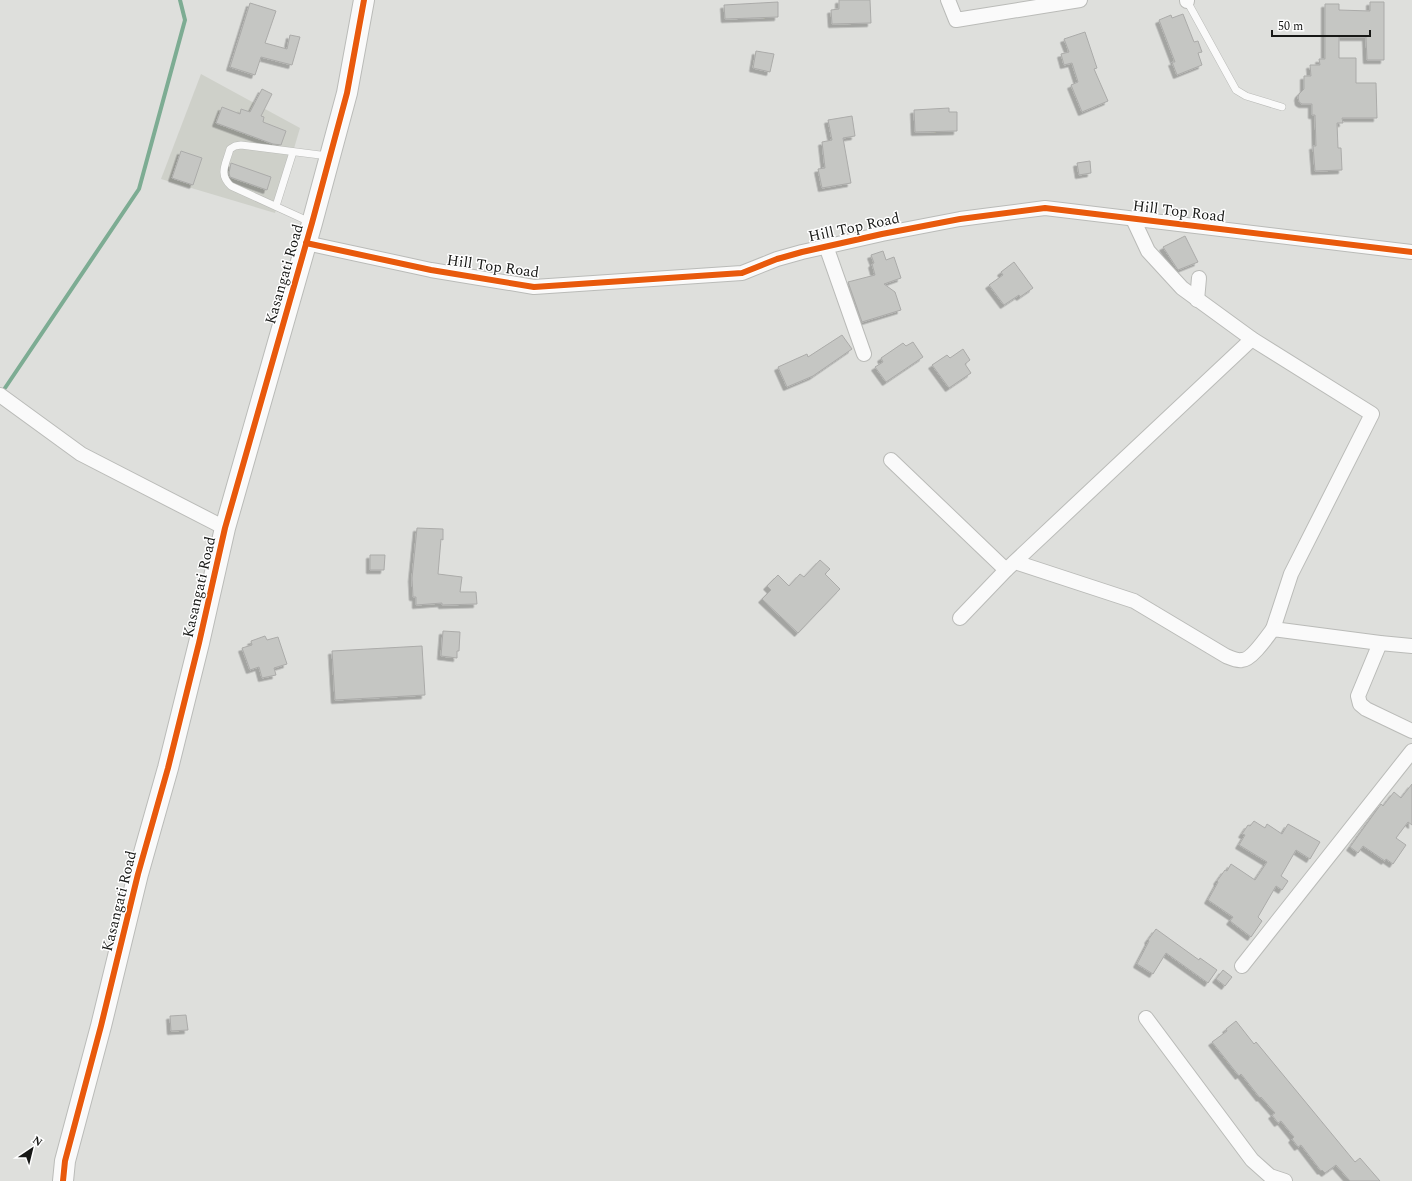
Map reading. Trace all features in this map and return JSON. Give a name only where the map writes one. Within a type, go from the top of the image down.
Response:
[{"type":"street","name":"Kasangati Road","points":[[63,1181],[65,1161],[101,1026],[138,874],[168,768],[199,643],[225,528],[312,223],[347,94],[364,0]]},
{"type":"street","points":[[948,0],[956,20],[1080,0]]},
{"type":"street","name":"Hill Top Road","points":[[306,242],[431,270],[534,287],[742,274],[777,259],[826,246],[960,219],[1045,208],[1412,252]]},
{"type":"street","points":[[891,460],[1010,566],[1134,600],[1226,656],[1243,661],[1249,657],[1273,629],[1291,574],[1372,414],[1252,338],[1182,288],[1148,251],[1133,219]]},
{"type":"street","points":[[826,246],[864,354]]},
{"type":"street","points":[[1197,300],[1199,278]]},
{"type":"street","points":[[960,618],[1010,566],[1252,338]]},
{"type":"street","points":[[0,395],[82,454],[225,528]]},
{"type":"street","points":[[1273,629],[1380,644],[1412,646]]},
{"type":"street","points":[[1380,644],[1358,696],[1360,704],[1366,709],[1412,731]]},
{"type":"street","points":[[1242,966],[1412,751]]},
{"type":"street","points":[[1146,1018],[1252,1160],[1270,1176],[1285,1181]]},
{"type":"lane","points":[[1187,0],[1236,90],[1246,96],[1282,107]]},
{"type":"lane","points":[[312,223],[231,186],[225,181],[223,175],[230,149],[235,146],[241,145],[330,156]]},
{"type":"lane","points":[[276,206],[293,152]]},
{"type":"shaded area","points":[[201,74],[300,128],[275,213],[161,179]]},
{"type":"building","points":[[839,0],[870,0],[871,23],[832,24],[831,10],[839,9]]},
{"type":"building","points":[[778,2],[778,17],[725,19],[724,5]]},
{"type":"building","points":[[1370,2],[1384,2],[1384,60],[1367,60],[1366,37],[1339,37],[1339,58],[1356,58],[1356,83],[1376,83],[1377,118],[1342,118],[1343,123],[1337,123],[1338,148],[1341,148],[1342,170],[1315,171],[1313,146],[1316,146],[1315,115],[1312,115],[1312,104],[1302,104],[1299,102],[1298,97],[1304,89],[1304,76],[1311,76],[1310,65],[1320,65],[1319,59],[1325,59],[1325,4],[1339,4],[1339,10],[1370,11]]},
{"type":"building","points":[[250,3],[276,11],[265,43],[287,49],[290,35],[300,37],[292,65],[261,57],[255,75],[230,67]]},
{"type":"building","points":[[1183,14],[1194,42],[1198,41],[1202,52],[1198,53],[1202,65],[1177,75],[1172,62],[1175,62],[1159,20],[1171,15],[1172,18]]},
{"type":"building","points":[[1085,32],[1097,68],[1094,69],[1108,101],[1082,112],[1071,85],[1078,82],[1072,63],[1064,65],[1061,54],[1069,52],[1064,39]]},
{"type":"building","points":[[756,51],[774,54],[770,72],[753,68]]},
{"type":"building","points":[[262,89],[272,94],[261,116],[264,117],[263,122],[286,131],[281,145],[273,144],[216,123],[222,107],[240,114],[241,109],[250,112]]},
{"type":"building","points":[[949,108],[949,112],[957,112],[957,131],[915,132],[914,110]]},
{"type":"building","points":[[852,116],[855,136],[843,138],[851,183],[822,188],[818,169],[825,168],[822,142],[832,140],[828,120]]},
{"type":"building","points":[[181,151],[202,158],[193,185],[172,178]]},
{"type":"building","points":[[1090,161],[1091,173],[1079,175],[1077,163]]},
{"type":"building","points":[[231,163],[271,177],[267,190],[230,177],[229,173]]},
{"type":"building","points":[[1185,236],[1198,262],[1178,270],[1163,247]]},
{"type":"building","points":[[883,251],[886,260],[894,257],[901,278],[884,284],[895,292],[901,310],[862,322],[848,282],[875,275],[872,264],[874,263],[871,255]]},
{"type":"building","points":[[1014,262],[1033,288],[1004,305],[989,285],[1003,275],[1001,272]]},
{"type":"building","points":[[842,335],[852,349],[813,376],[787,387],[778,367],[807,354],[808,357]]},
{"type":"building","points":[[913,342],[923,357],[886,382],[875,367],[883,362],[881,358],[903,343],[906,346]]},
{"type":"building","points":[[963,349],[970,360],[965,364],[971,373],[949,388],[932,365],[947,355],[950,358]]},
{"type":"building","points":[[417,528],[443,529],[443,540],[441,539],[438,574],[462,577],[460,592],[476,592],[477,604],[442,605],[442,603],[416,605],[416,597],[413,597],[412,578]]},
{"type":"building","points":[[370,555],[385,555],[384,570],[370,570]]},
{"type":"building","points":[[820,560],[830,569],[825,574],[840,589],[798,633],[762,599],[771,590],[767,586],[778,575],[789,586],[800,574],[804,577]]},
{"type":"building","points":[[443,631],[460,632],[457,658],[441,656]]},
{"type":"building","points":[[265,636],[267,640],[278,637],[287,664],[274,668],[276,675],[262,678],[259,667],[250,670],[242,648],[252,645],[251,641]]},
{"type":"building","points":[[422,646],[425,695],[335,700],[332,651]]},
{"type":"building","points":[[1412,784],[1412,825],[1408,822],[1396,838],[1406,845],[1393,864],[1386,859],[1385,861],[1363,846],[1358,853],[1350,847],[1381,804],[1383,806],[1394,792],[1401,798]]},
{"type":"building","points":[[1254,821],[1265,828],[1267,824],[1282,834],[1288,824],[1320,842],[1310,859],[1296,850],[1281,876],[1288,881],[1282,890],[1276,886],[1258,917],[1262,921],[1251,937],[1230,921],[1233,917],[1208,900],[1218,882],[1217,881],[1225,870],[1227,871],[1231,864],[1255,880],[1267,862],[1239,845],[1245,835],[1242,834],[1248,825],[1250,826]]},
{"type":"building","points":[[1156,929],[1199,960],[1200,958],[1217,970],[1208,983],[1166,953],[1153,974],[1137,964],[1149,941],[1148,940]]},
{"type":"building","points":[[1223,970],[1232,977],[1225,986],[1216,979]]},
{"type":"building","points":[[186,1015],[188,1030],[171,1031],[170,1016]]},
{"type":"building","points":[[1236,1021],[1254,1044],[1256,1042],[1355,1162],[1360,1158],[1380,1181],[1350,1181],[1336,1165],[1325,1173],[1322,1170],[1321,1171],[1301,1145],[1298,1147],[1292,1139],[1294,1137],[1281,1121],[1278,1123],[1272,1115],[1275,1113],[1261,1097],[1260,1098],[1241,1074],[1239,1076],[1212,1042],[1227,1031],[1226,1029]]},
{"type":"waterway","points":[[5,388],[139,189],[185,20],[180,0]]},
{"type":"cycle path","points":[[63,1181],[65,1161],[101,1026],[138,874],[168,768],[199,643],[225,528],[312,223],[347,93],[364,0]]},
{"type":"cycle path","points":[[306,243],[431,270],[534,287],[742,273],[777,259],[802,252],[882,234],[960,219],[1045,208],[1412,252]]}]
